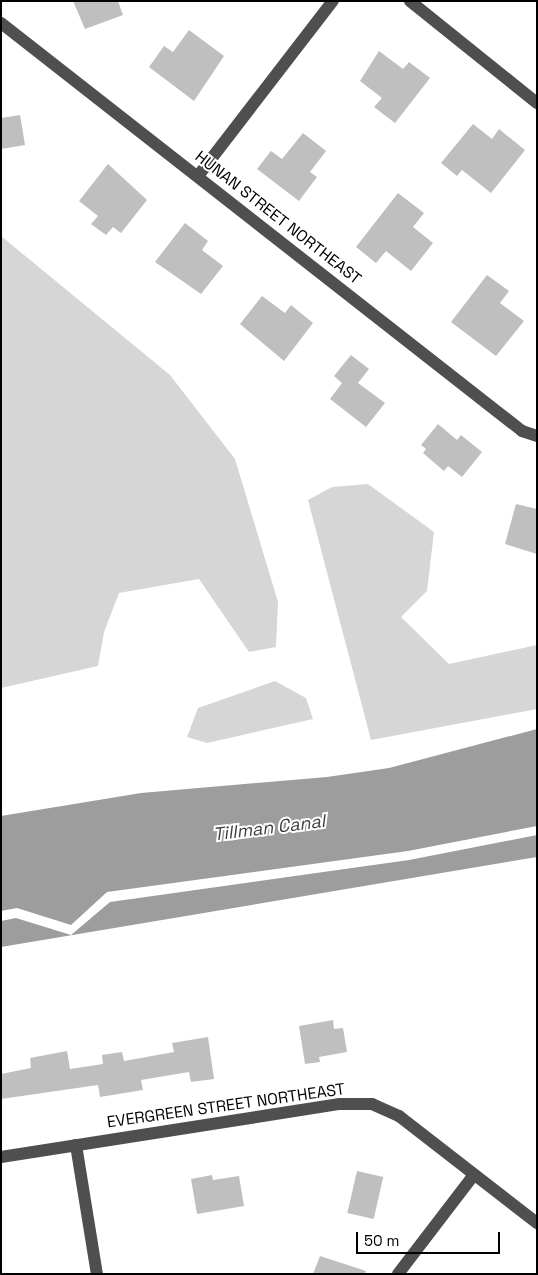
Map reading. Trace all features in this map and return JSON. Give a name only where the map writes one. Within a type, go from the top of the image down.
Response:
[{"type":"street","points":[[198,176],[333,1]]},
{"type":"street","points":[[410,1],[537,103]]},
{"type":"street","name":"HUNAN STREET NORTHEAST","points":[[1,23],[522,431],[537,436]]},
{"type":"street","name":"EVERGREEN STREET NORTHEAST","points":[[1,1157],[340,1104],[372,1104],[399,1116],[473,1176],[537,1223]]},
{"type":"street","points":[[76,1145],[97,1274]]},
{"type":"street","points":[[398,1274],[473,1176]]},
{"type":"shaded area","points":[[1,236],[170,375],[235,459],[278,602],[276,647],[249,652],[199,579],[119,593],[104,632],[98,666],[1,688]]},
{"type":"shaded area","points":[[368,484],[434,532],[427,591],[401,617],[449,664],[537,645],[537,709],[371,740],[308,500],[332,487]]},
{"type":"shaded area","points":[[275,681],[306,698],[313,719],[207,743],[187,737],[198,708]]},
{"type":"water","name":"Tillman Canal","points":[[537,729],[537,826],[408,851],[107,892],[71,925],[17,908],[1,911],[1,816],[141,793],[327,777],[389,768]]},
{"type":"water","points":[[537,835],[537,857],[1,947],[1,921],[16,918],[71,935],[110,902],[409,860]]},
{"type":"building","points":[[73,1],[118,1],[123,15],[85,29]]},
{"type":"building","points":[[189,30],[224,56],[194,101],[149,67],[164,46],[173,52]]},
{"type":"building","points":[[379,51],[403,69],[409,62],[430,78],[395,123],[374,107],[382,98],[360,81]]},
{"type":"building","points":[[20,115],[25,145],[1,149],[1,118]]},
{"type":"building","points":[[473,124],[492,139],[499,129],[525,150],[491,193],[462,170],[457,176],[441,163]]},
{"type":"building","points":[[303,133],[326,151],[310,172],[317,177],[299,201],[257,169],[271,151],[282,159]]},
{"type":"building","points":[[108,164],[147,200],[121,233],[113,227],[106,235],[91,224],[98,216],[79,201]]},
{"type":"building","points":[[398,193],[424,213],[413,227],[433,243],[411,271],[386,251],[376,263],[356,247]]},
{"type":"building","points":[[185,223],[208,241],[202,250],[223,266],[201,294],[155,262]]},
{"type":"building","points":[[487,275],[509,291],[500,303],[524,321],[496,356],[451,322]]},
{"type":"building","points":[[262,296],[285,313],[291,305],[313,323],[284,361],[240,324]]},
{"type":"building","points":[[351,355],[369,369],[358,383],[385,403],[366,427],[330,399],[342,383],[334,376]]},
{"type":"building","points":[[438,424],[457,440],[461,435],[482,452],[462,477],[448,466],[444,471],[423,453],[426,449],[421,445]]},
{"type":"building","points":[[516,504],[537,509],[537,554],[505,544]]},
{"type":"building","points":[[333,1020],[334,1029],[343,1028],[347,1052],[319,1057],[320,1062],[305,1064],[299,1026]]},
{"type":"building","points":[[208,1037],[214,1079],[191,1082],[189,1072],[141,1080],[143,1090],[100,1097],[98,1085],[1,1099],[1,1074],[31,1068],[30,1058],[67,1051],[70,1069],[103,1064],[102,1055],[122,1052],[124,1061],[174,1052],[172,1043]]},
{"type":"building","points":[[357,1171],[383,1177],[374,1219],[347,1213]]},
{"type":"building","points":[[212,1175],[213,1180],[239,1176],[244,1206],[197,1214],[191,1179]]},
{"type":"building","points":[[320,1256],[366,1271],[365,1274],[313,1274]]}]
